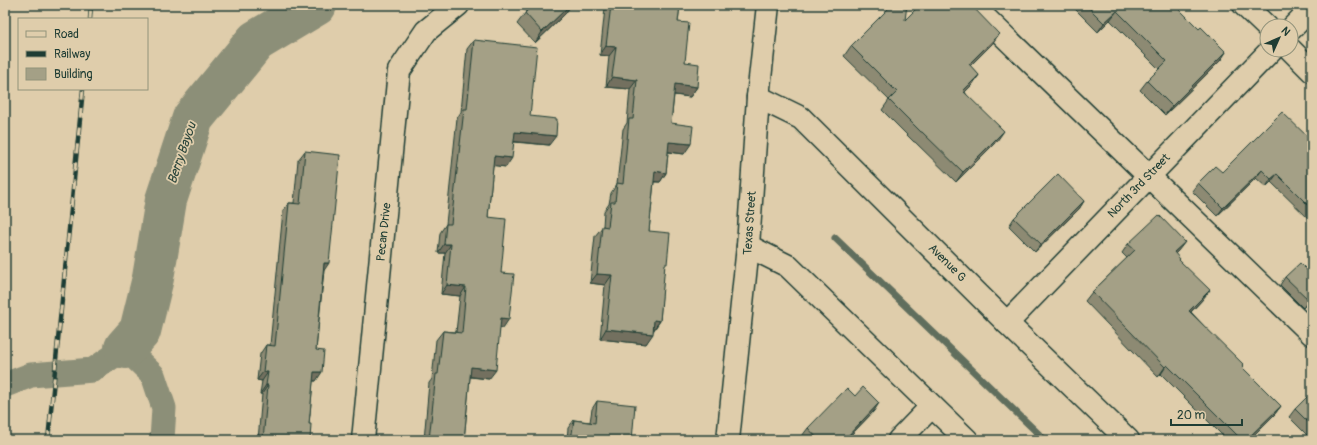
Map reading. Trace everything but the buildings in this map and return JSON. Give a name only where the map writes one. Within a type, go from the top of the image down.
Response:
[{"type":"street","name":"Pecan Drive","points":[[363,440],[400,71],[426,31],[458,5]]},
{"type":"street","name":"Texas Street","points":[[728,440],[748,246],[758,97],[768,5]]},
{"type":"street","points":[[972,5],[1312,334]]},
{"type":"street","points":[[1244,5],[1259,19]]},
{"type":"street","points":[[1299,21],[1312,8]]},
{"type":"street","name":"North 3rd Street","points":[[1007,323],[1263,58]]},
{"type":"street","points":[[1298,58],[1312,71]]},
{"type":"street","name":"Avenue G","points":[[758,97],[801,118],[1007,323],[1128,440]]},
{"type":"street","points":[[748,246],[788,266],[968,440]]},
{"type":"street","points":[[899,440],[932,406]]},
{"type":"waterway","name":"Berry Bayou","points":[[125,348],[140,331],[153,278],[166,200],[193,118],[256,41],[316,5]]},
{"type":"waterway","points":[[835,238],[1045,440]]},
{"type":"waterway","points":[[5,385],[31,375],[93,370],[125,348],[153,375],[164,408],[162,440]]},
{"type":"railway","points":[[90,18],[91,5]]},
{"type":"railway","points":[[48,440],[83,90]]}]
